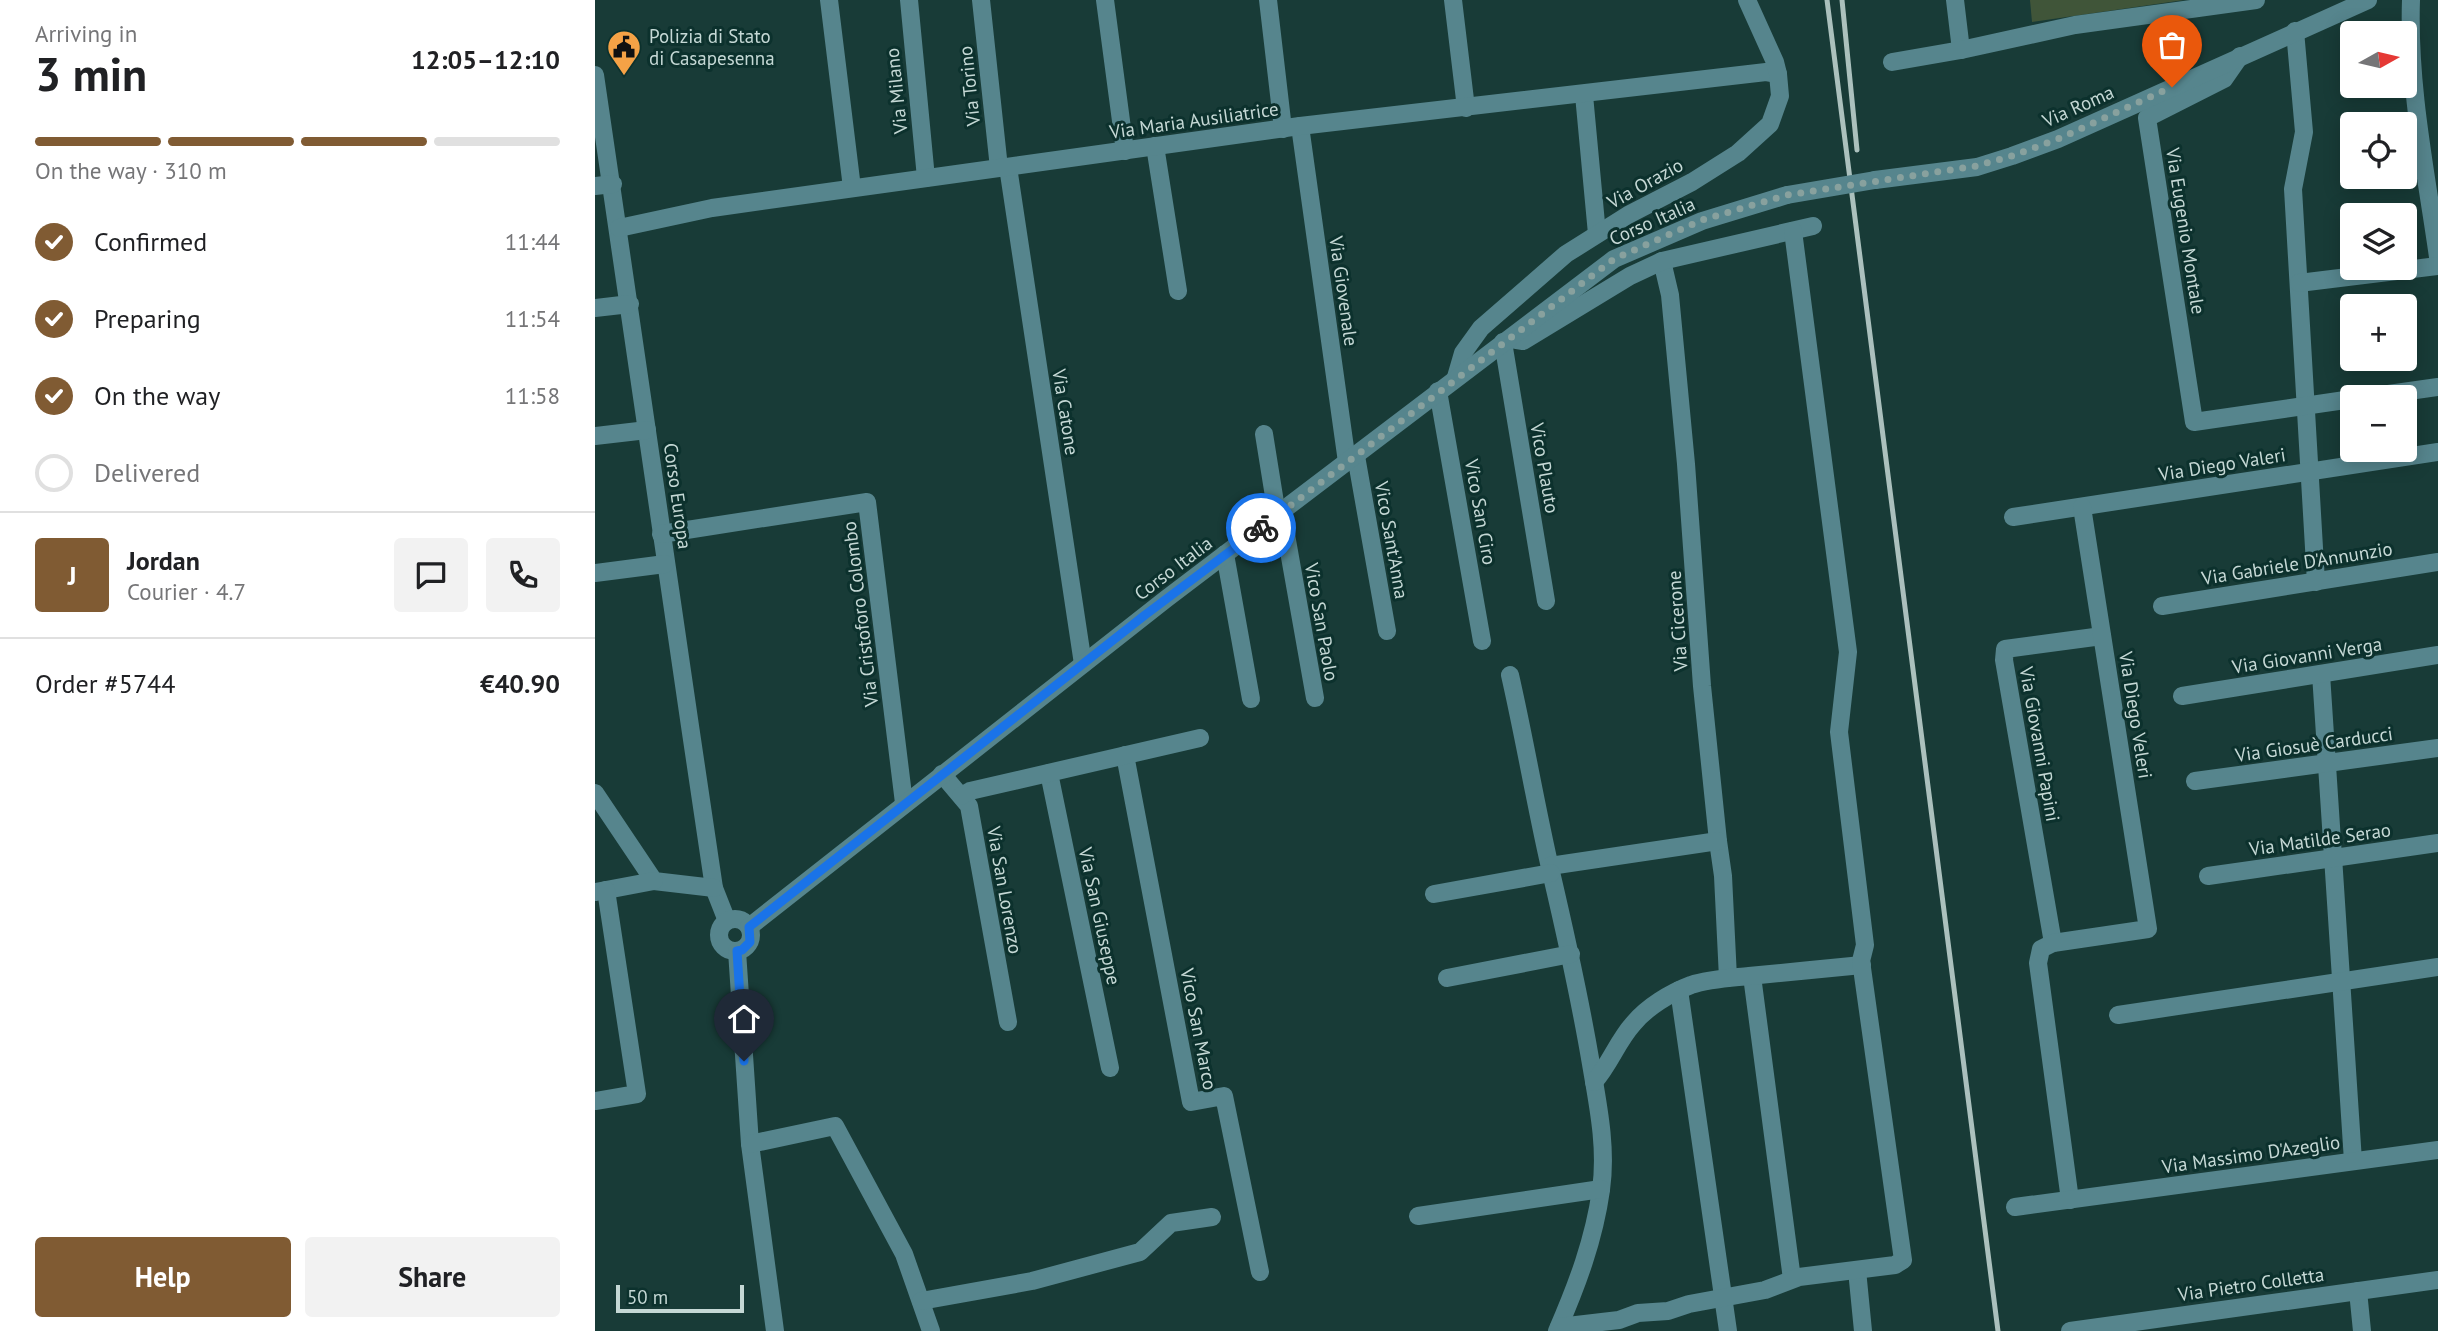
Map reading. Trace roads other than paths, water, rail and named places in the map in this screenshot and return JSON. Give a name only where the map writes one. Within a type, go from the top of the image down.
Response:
[{"type":"street","points":[[829,0],[852,188]]},
{"type":"street","name":"Via Milano","points":[[909,0],[926,178]]},
{"type":"street","name":"Via Torino","points":[[981,0],[1004,167]]},
{"type":"street","points":[[1105,0],[1125,150]]},
{"type":"street","name":"Via Giovenale","points":[[1268,0],[1352,459]]},
{"type":"street","points":[[1453,0],[1466,108]]},
{"type":"street","name":"Via Orazio","points":[[1456,377],[1463,353],[1481,328],[1566,254],[1628,215],[1692,182],[1738,153],[1770,124],[1780,96],[1775,62],[1747,0]]},
{"type":"street","points":[[1955,0],[1961,51]]},
{"type":"street","points":[[1892,62],[1961,51],[2075,25],[2256,0]]},
{"type":"street","name":"Via Roma","points":[[1787,195],[1976,166],[2012,156],[2058,139],[2240,55],[2368,0]]},
{"type":"street","points":[[2411,0],[2410,40],[2414,89],[2438,257]]},
{"type":"street","points":[[2295,32],[2304,132],[2295,169],[2294,189],[2316,582]]},
{"type":"street","name":"Via Eugenio Montale","points":[[2240,55],[2224,79],[2147,118],[2194,422],[2306,406]]},
{"type":"street","name":"Via Maria Ausiliatrice","points":[[619,228],[712,208],[1155,146],[1766,72],[1777,74]]},
{"type":"street","name":"Corso Europa","points":[[595,75],[604,185],[619,228],[714,888],[727,922]]},
{"type":"street","points":[[1584,94],[1597,234]]},
{"type":"street","points":[[1155,146],[1178,291]]},
{"type":"street","name":"Via Catone","points":[[1004,167],[1083,664]]},
{"type":"street","name":"Corso Italia","points":[[749,927],[1225,554],[1614,259],[1702,220],[1787,195]]},
{"type":"street","points":[[1505,340],[1523,341],[1630,276],[1662,261],[1813,226]]},
{"type":"street","points":[[1558,1329],[1619,1320],[1638,1313],[1668,1311],[1724,1296],[1765,1290],[1792,1279],[1895,1265],[1903,1260],[1862,965],[1865,945],[1839,732],[1848,652],[1793,231]]},
{"type":"street","name":"Via Cicerone","points":[[1662,261],[1670,295],[1686,464],[1702,686],[1717,841],[1723,876],[1728,978]]},
{"type":"street","points":[[2299,283],[2438,266]]},
{"type":"street","points":[[595,308],[630,304]]},
{"type":"street","name":"Vico Plauto","points":[[1505,340],[1546,601]]},
{"type":"street","points":[[2417,390],[2438,387]]},
{"type":"street","name":"Vico San Ciro","points":[[1438,391],[1482,641]]},
{"type":"street","points":[[2306,406],[2340,401]]},
{"type":"street","points":[[595,436],[647,430]]},
{"type":"street","name":"Vico San Paolo","points":[[1263,434],[1315,698]]},
{"type":"street","name":"Via Diego Valeri","points":[[2013,517],[2438,452]]},
{"type":"street","name":"Vico Sant'Anna","points":[[1352,459],[1387,631]]},
{"type":"street","name":"Via Cristoforo Colombo","points":[[661,534],[867,502],[904,803]]},
{"type":"street","name":"Via Diego Veleri","points":[[2047,946],[2148,929],[2082,507]]},
{"type":"street","points":[[1225,554],[1251,699]]},
{"type":"street","name":"Via Gabriele D'Annunzio","points":[[2162,606],[2438,562]]},
{"type":"street","points":[[595,573],[666,564]]},
{"type":"street","name":"Via Giovanni Papini","points":[[2047,946],[2004,660],[2005,649],[2102,636]]},
{"type":"street","name":"Via Giovanni Verga","points":[[2182,696],[2438,655]]},
{"type":"street","points":[[2321,674],[2353,1161]]},
{"type":"street","points":[[1510,675],[1550,869],[1571,954],[1594,1082],[1603,1151],[1601,1189],[1592,1237],[1578,1284],[1558,1329]]},
{"type":"street","points":[[961,796],[970,791],[1200,738]]},
{"type":"street","name":"Via Giosuè Carducci","points":[[2195,782],[2438,748]]},
{"type":"street","name":"Vico San Marco","points":[[1125,755],[1191,1102],[1224,1096],[1260,1272]]},
{"type":"street","name":"Via San Giuseppe","points":[[1049,773],[1110,1068]]},
{"type":"street","name":"Via San Lorenzo","points":[[942,774],[969,806],[1008,1022]]},
{"type":"street","points":[[595,793],[601,813],[654,881]]},
{"type":"street","points":[[1434,894],[1550,869],[1717,841]]},
{"type":"street","name":"Via Matilde Serao","points":[[2208,876],[2438,843]]},
{"type":"street","points":[[595,1101],[637,1094],[601,891],[654,881],[714,888]]},
{"type":"street","points":[[741,920],[749,927],[750,942],[742,950],[726,949],[720,940],[720,929],[727,922],[741,920]]},
{"type":"street","points":[[2047,946],[2038,962],[2070,1200]]},
{"type":"street","points":[[737,951],[750,1144],[775,1331]]},
{"type":"street","points":[[1447,978],[1571,954]]},
{"type":"street","points":[[1594,1082],[1633,1023],[1653,1006],[1679,990],[1694,984],[1728,978],[1862,965]]},
{"type":"street","points":[[2118,1015],[2438,967]]},
{"type":"street","points":[[1752,976],[1792,1279]]},
{"type":"street","points":[[1679,990],[1728,1331]]},
{"type":"street","points":[[750,1144],[835,1126],[904,1254],[931,1331]]},
{"type":"street","name":"Via Massimo D'Azeglio","points":[[2015,1207],[2438,1150]]},
{"type":"street","points":[[1417,1216],[1601,1189]]},
{"type":"street","points":[[921,1301],[1032,1282],[1140,1252],[1171,1223],[1212,1217]]},
{"type":"street","points":[[1857,1270],[1863,1331]]},
{"type":"street","name":"Via Pietro Colletta","points":[[2070,1331],[2438,1280]]},
{"type":"street","points":[[2358,1290],[2362,1331]]},
{"type":"railway","points":[[1827,0],[1998,1331]]},
{"type":"railway","points":[[1842,0],[1857,150]]},
{"type":"place","name":"Polizia di Stato di Casapesenna","points":[[624,77]]}]
